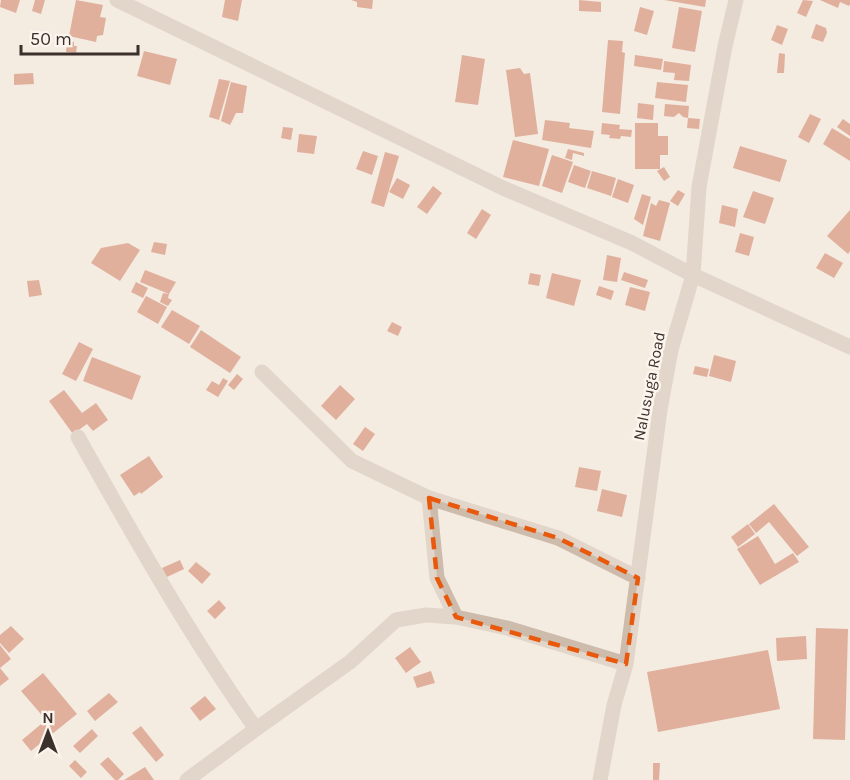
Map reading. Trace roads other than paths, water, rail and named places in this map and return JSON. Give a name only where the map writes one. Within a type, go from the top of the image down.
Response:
[{"type":"street","points":[[117,0],[503,189],[632,243],[693,275],[850,347]]},
{"type":"street","name":"Nalusuga Road","points":[[600,780],[614,705],[626,664],[662,400],[671,350],[693,275],[699,188],[725,46],[736,0]]},
{"type":"street","points":[[262,372],[352,460],[429,498],[558,538],[638,578]]},
{"type":"street","points":[[78,437],[165,588],[224,683],[256,729]]},
{"type":"street","points":[[429,498],[436,578],[456,617]]},
{"type":"street","points":[[187,780],[350,662],[396,620],[426,615],[456,617],[507,628],[626,664]]}]
